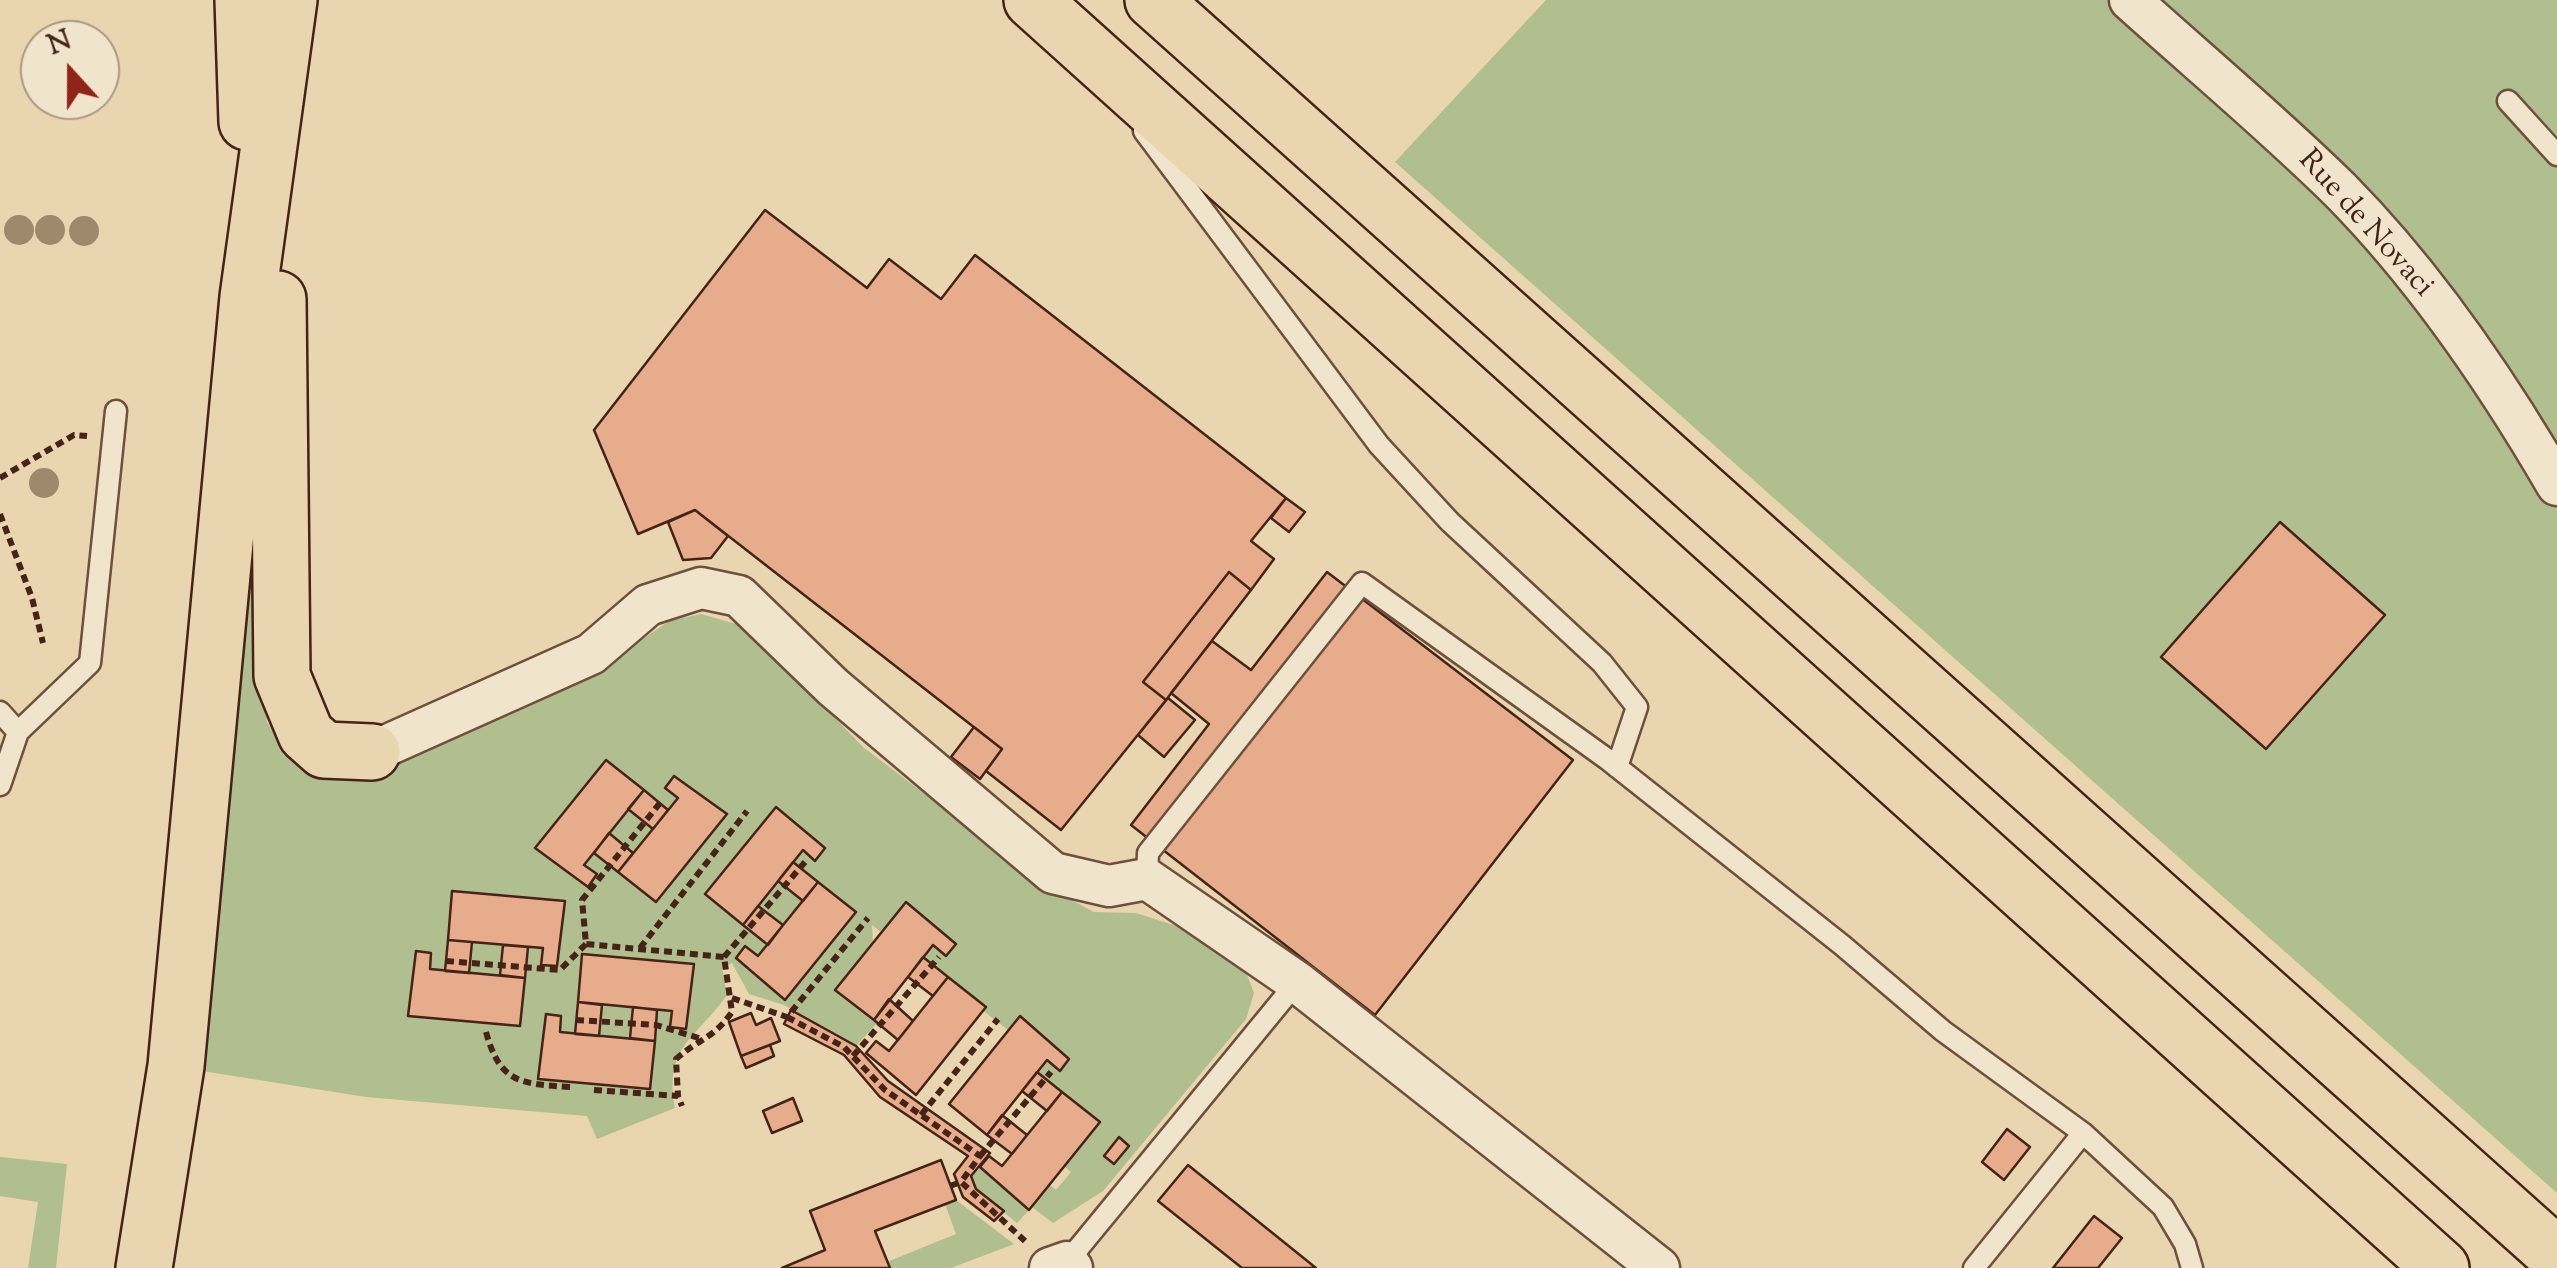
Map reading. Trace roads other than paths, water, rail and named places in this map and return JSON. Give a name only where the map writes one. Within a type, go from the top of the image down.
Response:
[{"type":"main road","points":[[243,0],[248,297]]},
{"type":"main road","points":[[144,1268],[176,1066],[248,297],[274,131],[289,0]]},
{"type":"main road","points":[[1153,0],[2557,1256]]},
{"type":"main road","points":[[1051,17],[2439,1267]]},
{"type":"main road","points":[[274,131],[282,676],[306,734],[324,750],[372,752]]},
{"type":"main road","points":[[2400,1114],[2476,1141],[2557,1208]]},
{"type":"street","name":"Rue de Novaci","points":[[2130,0],[2342,192],[2390,246],[2465,339],[2557,485]]},
{"type":"street","points":[[372,752],[591,654],[648,605],[701,588],[739,596],[832,687],[1053,873],[1108,886],[1147,879],[1297,982],[1658,1268]]},
{"type":"lane","points":[[1051,17],[1378,445],[1450,522],[1602,663],[1637,707],[1618,767]]},
{"type":"lane","points":[[2508,101],[2557,155]]},
{"type":"lane","points":[[0,785],[18,732],[90,663],[116,411]]},
{"type":"lane","points":[[1147,879],[1148,852],[1362,583],[1618,767],[1842,945],[1943,1031],[2083,1132],[2162,1207],[2185,1244],[2192,1268]]},
{"type":"lane","points":[[0,712],[18,732]]},
{"type":"lane","points":[[1061,1266],[1297,982]]},
{"type":"lane","points":[[1974,1268],[2083,1132]]}]
